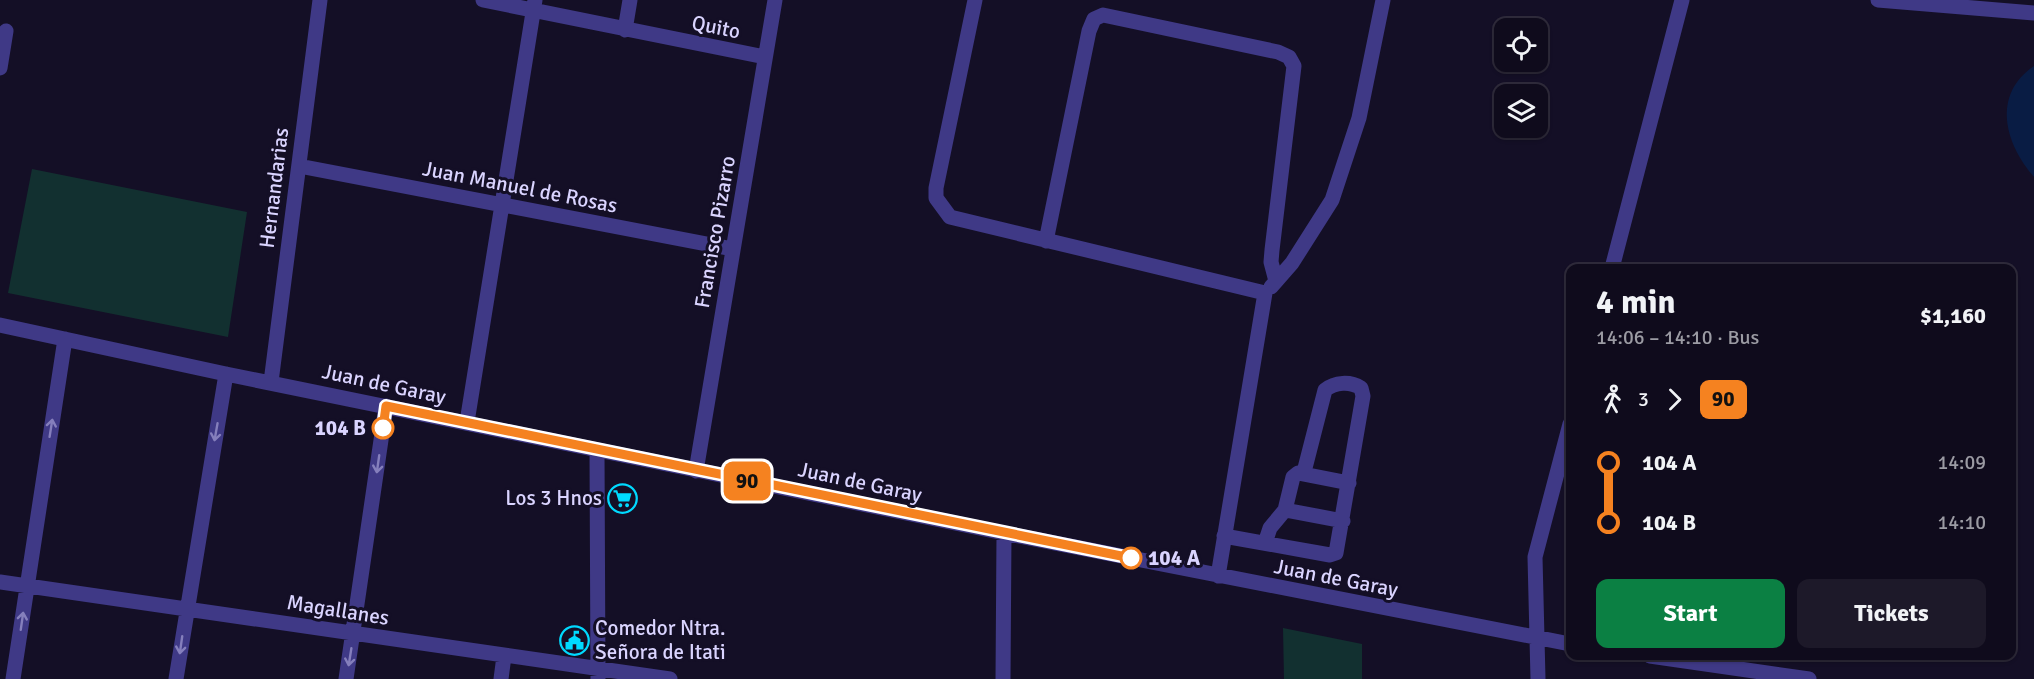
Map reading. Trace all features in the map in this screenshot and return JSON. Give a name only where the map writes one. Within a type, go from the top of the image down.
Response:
[{"type":"street","name":"Hernandarias","points":[[271,382],[320,0]]},
{"type":"street","name":"Quito","points":[[483,0],[534,6],[625,30],[765,57]]},
{"type":"street","points":[[625,30],[630,0]]},
{"type":"street","name":"Francisco Pizarro","points":[[696,471],[775,0]]},
{"type":"street","points":[[975,0],[936,188],[936,198],[950,217],[1264,293]]},
{"type":"street","points":[[1218,576],[1264,293],[1292,263],[1332,200],[1359,118],[1383,0]]},
{"type":"street","points":[[1613,264],[1682,0]]},
{"type":"street","points":[[1878,0],[2034,13]]},
{"type":"street","points":[[467,422],[500,205],[534,6]]},
{"type":"street","points":[[1046,241],[1089,31],[1094,19],[1103,15],[1278,52],[1289,57],[1294,66],[1271,262],[1276,280]]},
{"type":"street","points":[[0,68],[6,31]]},
{"type":"street","name":"Juan Manuel de Rosas","points":[[299,166],[733,249]]},
{"type":"street","name":"Juan de Garay","points":[[0,324],[226,374],[696,471],[1536,639]]},
{"type":"street","points":[[13,679],[65,339]]},
{"type":"street","points":[[176,679],[226,374]]},
{"type":"street","points":[[1224,536],[1330,555],[1338,548],[1363,396],[1361,388],[1354,384],[1336,384],[1325,390],[1304,472]]},
{"type":"street","points":[[346,679],[386,406]]},
{"type":"street","points":[[1538,679],[1535,557],[1566,439]]},
{"type":"street","points":[[597,450],[598,674]]},
{"type":"street","points":[[1265,543],[1270,528],[1285,510],[1293,477],[1304,472],[1349,483]]},
{"type":"street","points":[[1285,510],[1343,521]]},
{"type":"street","points":[[1003,679],[1004,533]]},
{"type":"street","name":"Magallanes","points":[[0,582],[504,656],[598,674],[670,679]]},
{"type":"street","points":[[1536,639],[1566,643]]},
{"type":"street","points":[[501,679],[504,656]]},
{"type":"street","points":[[1678,660],[1809,679]]},
{"type":"green space","points":[[32,169],[247,212],[228,337],[8,293]]},
{"type":"green space","points":[[1283,628],[1362,644],[1362,679],[1284,679]]},
{"type":"water","points":[[2034,66],[2034,177],[2016,150],[2010,135],[2007,105],[2020,78]]},
{"type":"bus line","name":"90","points":[[383,428],[386,406],[1131,558]]},
{"type":"place","name":"104 B","points":[[383,428]]},
{"type":"place","name":"Los 3 Hnos","points":[[623,498]]},
{"type":"place","name":"104 A","points":[[1131,558]]},
{"type":"place","name":"Comedor Ntra. Señora de Itati","points":[[574,640]]}]
